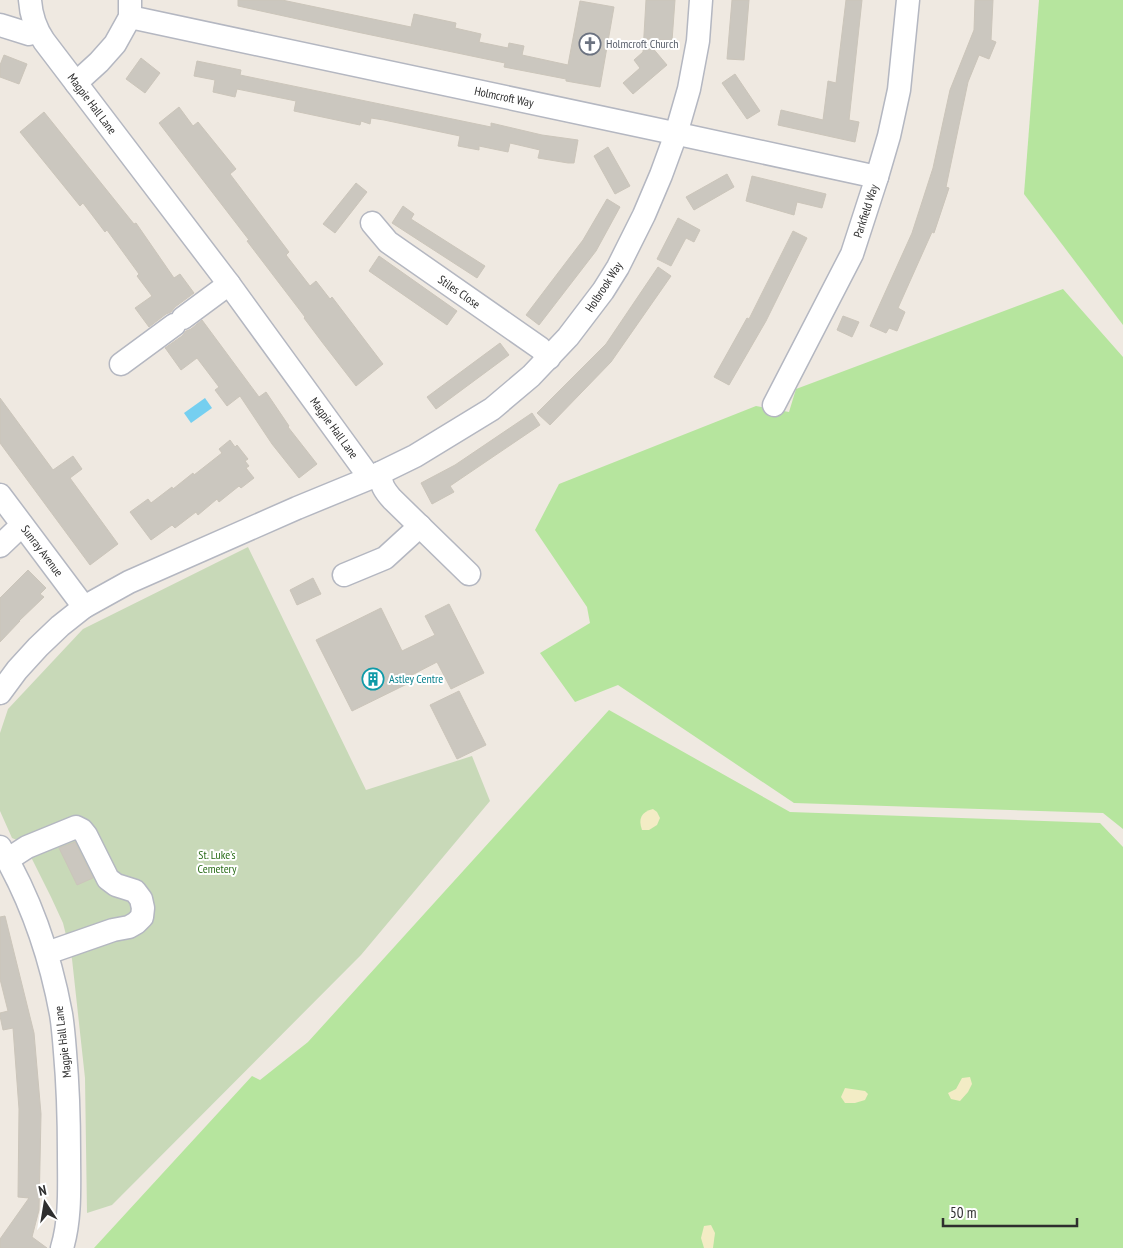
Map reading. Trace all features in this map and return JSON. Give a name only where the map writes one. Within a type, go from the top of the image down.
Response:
[{"type":"street","name":"Magpie Hall Lane","points":[[30,0],[32,20],[36,30],[385,490],[468,574]]},
{"type":"street","name":"Holbrook Way","points":[[376,476],[415,456],[492,409],[549,358],[586,314],[618,267],[644,215],[676,134],[689,89],[698,41],[701,0]]},
{"type":"street","name":"Parkfield Way","points":[[774,405],[852,254],[889,136],[899,90],[908,0]]},
{"type":"street","points":[[76,82],[100,62],[115,44],[130,9]]},
{"type":"street","name":"Holmcroft Way","points":[[130,9],[676,134],[877,177]]},
{"type":"street","points":[[0,25],[29,34],[36,30]]},
{"type":"street","name":"Stiles Close","points":[[372,223],[388,242],[540,348],[549,358]]},
{"type":"street","points":[[121,364],[229,284]]},
{"type":"street","points":[[0,693],[17,670],[38,647],[84,607],[129,582],[297,508],[376,476]]},
{"type":"street","name":"Sunray Avenue","points":[[0,495],[84,607]]},
{"type":"street","points":[[0,546],[22,525]]},
{"type":"street","points":[[344,575],[386,558],[420,526]]},
{"type":"street","points":[[4,854],[27,847],[76,827],[86,835],[108,879],[116,885],[135,891],[141,899],[142,917],[136,923],[47,953]]},
{"type":"street","name":"Magpie Hall Lane","points":[[4,854],[37,923],[47,953],[61,1015],[69,1121],[68,1205],[65,1239],[62,1248]]},
{"type":"green space","points":[[1039,0],[1123,0],[1123,325],[1024,194]]},
{"type":"green space","points":[[1063,289],[1123,357],[1123,829],[1103,813],[794,803],[618,685],[575,702],[540,653],[590,623],[587,607],[535,530],[559,484],[756,406],[789,412],[796,389]]},
{"type":"green space","name":"St. Luke's Cemetery","points":[[248,547],[366,790],[472,756],[490,801],[361,955],[112,1205],[87,1213],[85,1078],[72,959],[63,923],[51,897],[24,843],[12,838],[0,811],[0,733],[8,709],[83,629]]},
{"type":"green space","points":[[609,710],[790,812],[1100,823],[1123,847],[1123,1248],[94,1248],[252,1076],[260,1080],[308,1042]]},
{"type":"sand","points":[[653,809],[660,818],[657,825],[649,830],[642,830],[641,816]]},
{"type":"sand","points":[[970,1077],[972,1084],[968,1092],[960,1101],[951,1099],[948,1093],[956,1089],[962,1078]]},
{"type":"sand","points":[[845,1088],[865,1091],[868,1094],[865,1100],[845,1103],[841,1097]]},
{"type":"sand","points":[[711,1225],[715,1233],[713,1248],[704,1248],[701,1238],[704,1226]]},
{"type":"water","points":[[205,398],[212,408],[191,423],[184,413]]},
{"type":"building","points":[[238,0],[282,0],[411,27],[414,14],[456,23],[455,28],[481,34],[479,42],[508,48],[509,43],[524,46],[522,55],[568,65],[580,1],[614,7],[600,87],[504,67],[505,63],[238,6]]},
{"type":"building","points":[[646,0],[675,0],[672,41],[645,39],[667,65],[633,94],[623,83],[640,68],[634,60],[643,52]]},
{"type":"building","points":[[732,0],[749,0],[744,60],[727,59]]},
{"type":"building","points":[[846,0],[862,0],[849,120],[859,122],[855,142],[778,125],[781,110],[823,120],[828,81],[836,83]]},
{"type":"building","points":[[975,0],[993,0],[991,40],[996,42],[989,59],[979,55],[968,82],[946,187],[949,188],[934,233],[932,232],[898,308],[905,312],[897,331],[889,328],[886,333],[870,326],[912,233],[933,168],[950,90],[974,30]]},
{"type":"building","points":[[4,55],[27,64],[19,84],[0,77],[0,65]]},
{"type":"building","points":[[141,58],[160,73],[145,93],[126,79]]},
{"type":"building","points":[[197,61],[241,70],[240,75],[491,127],[491,123],[542,135],[578,140],[574,163],[538,158],[540,150],[510,143],[508,152],[479,146],[479,150],[458,146],[460,136],[371,118],[370,124],[361,121],[360,125],[294,111],[296,101],[237,89],[235,97],[213,92],[215,80],[194,76]]},
{"type":"building","points":[[735,74],[760,111],[747,119],[722,83]]},
{"type":"building","points":[[179,107],[193,126],[198,122],[236,169],[230,174],[289,252],[286,255],[310,286],[316,281],[330,299],[332,297],[383,364],[356,386],[247,241],[249,240],[159,123]]},
{"type":"building","points":[[44,112],[134,224],[136,223],[174,278],[180,274],[194,293],[149,327],[135,308],[152,296],[137,276],[139,274],[107,230],[105,232],[83,203],[80,206],[20,132]]},
{"type":"building","points":[[608,147],[630,186],[615,194],[594,156]]},
{"type":"building","points":[[727,174],[734,187],[694,210],[686,197]]},
{"type":"building","points":[[752,176],[826,194],[822,208],[797,202],[794,215],[746,201]]},
{"type":"building","points":[[356,183],[367,192],[335,233],[323,224]]},
{"type":"building","points":[[607,199],[620,207],[596,251],[539,325],[526,315],[583,240]]},
{"type":"building","points":[[403,206],[414,214],[411,219],[485,266],[477,278],[392,223]]},
{"type":"building","points":[[678,218],[700,230],[694,242],[686,238],[671,266],[657,259]]},
{"type":"building","points":[[793,231],[807,238],[766,321],[729,385],[714,377],[747,318],[749,319]]},
{"type":"building","points":[[379,256],[457,311],[447,325],[369,271]]},
{"type":"building","points":[[658,267],[671,276],[611,362],[550,425],[537,413],[606,344]]},
{"type":"building","points":[[843,316],[859,322],[852,337],[837,330]]},
{"type":"building","points":[[202,320],[259,397],[266,392],[288,427],[317,464],[299,478],[272,444],[240,396],[227,406],[215,390],[219,387],[197,358],[181,370],[165,348]]},
{"type":"building","points":[[500,343],[509,355],[436,409],[427,397]]},
{"type":"building","points":[[0,398],[53,470],[73,456],[82,469],[70,478],[118,544],[90,565],[0,443]]},
{"type":"building","points":[[532,413],[540,425],[450,486],[454,492],[432,504],[421,483],[455,465]]},
{"type":"building","points":[[230,440],[235,447],[237,445],[248,459],[245,461],[249,466],[246,468],[254,478],[241,488],[239,486],[219,502],[217,499],[198,515],[196,512],[175,528],[172,525],[151,540],[130,512],[148,499],[151,503],[193,473],[194,475],[222,453],[219,449]]},
{"type":"building","points":[[28,570],[46,588],[40,594],[44,597],[0,642],[0,598]]},
{"type":"building","points":[[313,578],[321,594],[297,605],[290,590]]},
{"type":"building","name":"Astley Centre","points":[[449,604],[484,673],[451,689],[437,662],[410,676],[411,682],[352,711],[316,640],[381,608],[402,651],[435,635],[425,616]]},
{"type":"building","points":[[459,691],[486,745],[457,759],[430,705]]},
{"type":"building","points":[[75,842],[93,878],[77,885],[59,848]]},
{"type":"building","points":[[5,916],[34,1033],[41,1114],[39,1210],[32,1237],[47,1248],[0,1248],[0,1239],[29,1198],[18,1197],[19,1109],[13,1028],[3,1030],[0,1016],[0,1013],[8,1011],[0,979],[0,917]]},
{"type":"place","name":"Holmcroft Church","points":[[590,44]]},
{"type":"place","name":"Astley Centre","points":[[373,679]]}]
